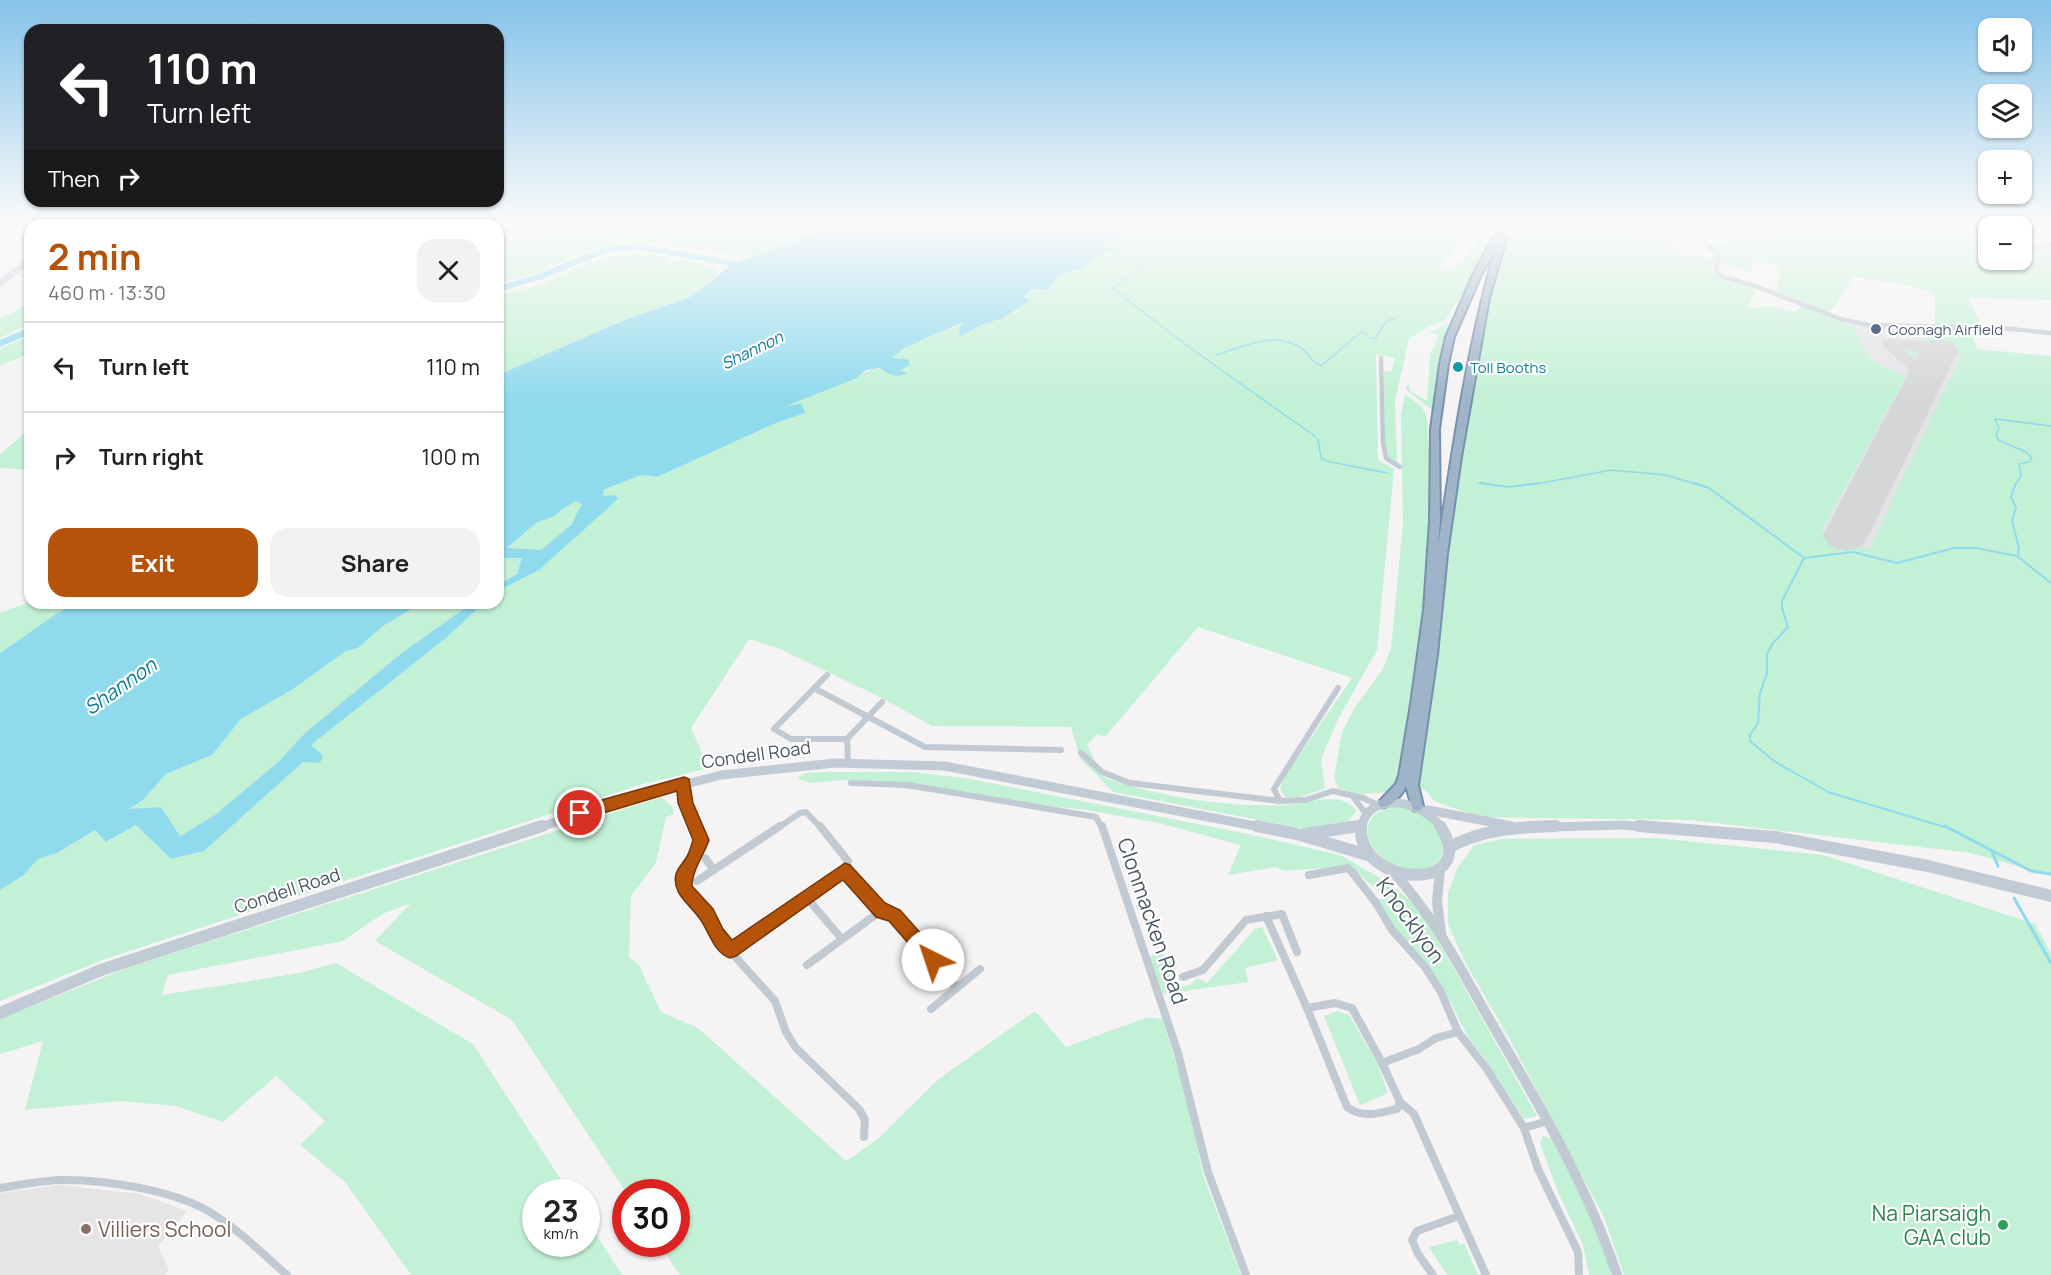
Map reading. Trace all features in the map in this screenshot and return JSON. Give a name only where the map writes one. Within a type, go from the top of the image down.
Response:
[{"type":"highway","points":[[1381,804],[1400,787],[1405,776],[1418,704],[1434,556],[1436,429],[1444,364],[1450,337],[1474,282]]},
{"type":"highway","points":[[1420,807],[1412,785],[1427,688],[1456,457],[1490,282]]},
{"type":"main road","name":"Condell Road","points":[[0,1013],[101,970],[555,821],[684,783],[721,775],[780,767],[848,763],[945,766],[1297,834]]},
{"type":"main road","points":[[1371,856],[1361,836],[1361,826],[1366,814],[1381,804],[1407,803],[1456,817],[1519,827],[1623,825],[1775,837],[1928,866],[2051,896]]},
{"type":"main road","points":[[1297,834],[1371,856],[1393,872],[1424,876],[1440,868],[1446,862],[1450,847],[1445,829],[1432,814],[1420,807]]},
{"type":"main road","points":[[1297,834],[1325,833],[1361,826]]},
{"type":"main road","points":[[1450,847],[1466,838],[1519,827]]},
{"type":"street","points":[[1738,282],[1847,321],[1868,325],[2000,328],[2051,333]]},
{"type":"street","points":[[1381,358],[1383,442],[1386,458],[1400,467]]},
{"type":"street","points":[[826,675],[774,729],[791,739],[847,740]]},
{"type":"street","points":[[814,688],[925,747],[1062,750]]},
{"type":"street","points":[[1280,801],[1274,789],[1338,688]]},
{"type":"street","points":[[848,763],[847,740],[882,702]]},
{"type":"street","points":[[1080,753],[1092,767],[1107,776],[1130,783],[1280,801],[1306,800],[1333,791],[1381,804]]},
{"type":"street","points":[[684,783],[686,803],[701,840],[694,859],[684,873],[684,886],[687,893],[707,915],[717,935],[730,951],[775,1001],[786,1032],[796,1048],[858,1109],[865,1120],[864,1137]]},
{"type":"street","name":"Clonmacken Road","points":[[851,783],[908,785],[1096,817],[1101,824],[1178,1053],[1208,1172],[1246,1275]]},
{"type":"street","points":[[1354,798],[1366,814]]},
{"type":"street","points":[[697,882],[796,814],[806,812],[849,861],[845,870],[730,951]]},
{"type":"street","points":[[705,858],[714,870]]},
{"type":"street","name":"Knocklyon","points":[[1308,875],[1347,868],[1376,903],[1392,930],[1425,967],[1441,992],[1458,1032],[1487,1069],[1524,1128],[1538,1169],[1578,1252],[1579,1275]]},
{"type":"street","points":[[1440,868],[1437,902],[1441,933]]},
{"type":"street","points":[[845,870],[882,912]]},
{"type":"street","points":[[1393,872],[1415,894],[1441,933],[1548,1121],[1591,1206],[1617,1275]]},
{"type":"street","points":[[806,897],[842,939]]},
{"type":"street","points":[[807,965],[885,911],[895,916],[957,988]]},
{"type":"street","points":[[1183,977],[1203,970],[1246,920],[1282,914],[1297,952]]},
{"type":"street","points":[[1266,916],[1307,1008],[1347,1107],[1355,1115],[1363,1117],[1397,1109],[1400,1102]]},
{"type":"street","points":[[931,1009],[980,969]]},
{"type":"street","points":[[1307,1008],[1335,1003],[1352,1008],[1400,1102],[1414,1114],[1486,1275]]},
{"type":"street","points":[[1382,1063],[1419,1049],[1436,1038],[1458,1032]]},
{"type":"street","points":[[1524,1128],[1548,1121]]},
{"type":"street","points":[[0,1188],[59,1180],[121,1185],[175,1196],[212,1213],[245,1237],[287,1275]]},
{"type":"street","points":[[1433,1275],[1418,1254],[1412,1240],[1418,1231],[1460,1216]]},
{"type":"shaded area","points":[[1850,325],[1919,328],[1928,342],[1963,354],[1869,551],[1821,532],[1906,376],[1874,362]]},
{"type":"shaded area","name":"Villiers School","points":[[59,1185],[140,1194],[187,1211],[158,1246],[169,1270],[165,1275],[0,1275],[0,1193]]},
{"type":"green space","points":[[710,282],[690,297],[627,319],[504,372],[504,294],[546,283]]},
{"type":"green space","points":[[1054,282],[1471,282],[1445,320],[1424,329],[1409,339],[1395,401],[1397,461],[1395,463],[1388,457],[1385,440],[1384,371],[1391,372],[1395,358],[1376,354],[1378,460],[1394,469],[1377,650],[1338,719],[1321,760],[1325,788],[1298,798],[1285,797],[1280,789],[1285,776],[1352,678],[1198,627],[1105,737],[1097,734],[1087,745],[1103,777],[1125,784],[1194,800],[1242,805],[1288,805],[1333,799],[1350,804],[1357,811],[1344,826],[1321,832],[1113,792],[1080,758],[1071,727],[932,726],[880,697],[780,649],[749,639],[691,728],[709,768],[639,785],[108,958],[0,1001],[0,890],[24,875],[38,859],[57,853],[95,830],[107,842],[136,825],[171,859],[204,851],[303,762],[323,755],[311,745],[446,638],[477,609],[504,609],[504,588],[539,570],[604,496],[603,490],[641,475],[657,477],[776,423],[804,413],[802,405],[782,407],[857,378],[867,371],[882,368],[899,370],[904,367],[890,358],[904,348],[964,322],[961,335],[983,324],[1001,319],[1028,300],[1024,297],[1032,289],[1052,285]]},
{"type":"green space","points":[[1492,282],[1728,282],[1757,288],[1747,309],[1768,306],[1795,312],[1801,306],[1850,325],[1874,362],[1906,376],[1821,532],[1869,550],[1962,354],[1928,342],[1919,328],[1971,330],[1977,349],[2051,356],[2051,876],[1971,853],[1690,820],[1480,817],[1434,801],[1425,790],[1418,787],[1453,509]]},
{"type":"green space","points":[[1779,282],[1850,282],[1829,314],[1776,292]]},
{"type":"green space","points":[[1885,282],[2051,282],[2051,300],[1969,298],[1981,326],[1935,325],[1935,294],[1903,284]]},
{"type":"green space","points":[[24,306],[24,327],[0,338],[0,319]]},
{"type":"green space","points":[[1450,325],[1438,373],[1434,411],[1406,390],[1410,385],[1410,391],[1427,401],[1430,355],[1439,335],[1429,332]]},
{"type":"green space","points":[[24,338],[24,356],[0,366],[0,349]]},
{"type":"green space","points":[[1900,345],[1926,348],[1933,352],[1924,371],[1897,349],[1903,349]]},
{"type":"green space","points":[[1405,394],[1423,410],[1427,426],[1432,491],[1432,533],[1425,616],[1398,782],[1389,792],[1357,794],[1338,788],[1334,778],[1342,732],[1354,709],[1382,670],[1391,649],[1403,524],[1401,416]]},
{"type":"green space","points":[[24,433],[24,470],[0,468],[0,455]]},
{"type":"green space","points":[[576,501],[582,503],[576,518],[541,550],[507,549],[536,523],[555,516],[560,510]]},
{"type":"green space","points":[[523,557],[517,574],[504,582],[504,558]]},
{"type":"green space","points":[[24,604],[24,609],[65,609],[0,653],[0,613]]},
{"type":"green space","points":[[412,609],[464,609],[403,652],[305,733],[278,762],[215,815],[180,836],[161,807],[128,810],[143,800],[166,774],[212,755],[241,719],[290,691],[346,651],[358,648],[383,626]]},
{"type":"green space","points":[[912,772],[965,778],[1248,834],[1340,855],[1392,885],[1420,909],[1537,1116],[1524,1119],[1486,1060],[1469,1039],[1448,997],[1422,958],[1395,929],[1377,900],[1386,898],[1350,866],[1285,871],[1276,867],[1228,875],[1241,845],[1159,823],[1087,810],[972,798],[844,780],[811,783],[796,778],[806,773]]},
{"type":"green space","points":[[662,797],[672,807],[674,814],[666,817],[656,863],[631,896],[629,957],[639,965],[661,1012],[698,1028],[846,1161],[877,1140],[940,1078],[1035,1011],[1066,1047],[1148,1017],[1162,1019],[1184,1087],[1204,1178],[1241,1275],[680,1275],[668,1257],[690,1257],[690,1179],[617,1179],[512,1020],[375,941],[411,903],[382,914],[343,941],[168,975],[162,995],[300,973],[336,963],[473,1044],[561,1179],[522,1179],[522,1257],[600,1257],[600,1240],[622,1275],[411,1275],[346,1183],[300,1145],[325,1121],[276,1076],[223,1122],[176,1106],[121,1101],[25,1110],[43,1041],[0,1054],[0,1019],[127,968]]},
{"type":"green space","points":[[1399,806],[1426,815],[1438,832],[1442,845],[1441,857],[1431,866],[1423,869],[1406,869],[1391,864],[1379,855],[1371,844],[1368,831],[1371,820],[1381,811]]},
{"type":"green space","points":[[1657,838],[1823,855],[2035,924],[2051,953],[2051,1275],[1624,1275],[1604,1217],[1509,1038],[1464,960],[1448,924],[1448,893],[1458,867],[1474,845],[1504,839]]},
{"type":"green space","points":[[1262,927],[1278,960],[1245,968],[1248,982],[1163,994],[1149,959],[1158,950],[1177,967],[1172,973],[1172,979],[1180,987],[1190,985],[1197,978],[1207,983],[1255,929]]},
{"type":"green space","points":[[1337,1011],[1349,1015],[1376,1061],[1388,1093],[1360,1105],[1324,1016]]},
{"type":"green space","points":[[1543,1136],[1556,1140],[1608,1258],[1611,1275],[1589,1275],[1583,1245],[1558,1192],[1540,1143]]},
{"type":"green space","points":[[1457,1240],[1460,1245],[1464,1243],[1478,1275],[1447,1275],[1429,1247]]},
{"type":"water","name":"Shannon","points":[[710,282],[1054,282],[1046,290],[1032,289],[1024,297],[1029,301],[1001,319],[983,324],[961,336],[959,330],[963,322],[904,348],[891,358],[908,359],[910,365],[900,370],[907,373],[903,375],[889,374],[880,368],[866,370],[857,378],[786,406],[802,404],[805,413],[776,423],[657,477],[641,475],[603,490],[604,496],[615,495],[618,499],[539,570],[504,588],[504,582],[517,574],[522,558],[504,558],[504,372],[627,319],[690,297]],"holes":[[[576,501],[582,504],[571,525],[541,550],[507,548],[536,523],[555,516]]]},
{"type":"water","name":"Shannon","points":[[65,609],[412,609],[383,626],[358,648],[346,651],[290,691],[241,719],[212,755],[166,774],[143,800],[129,809],[161,807],[180,836],[215,815],[278,762],[305,733],[403,652],[464,609],[477,609],[446,638],[311,745],[323,755],[320,763],[303,762],[204,851],[171,859],[136,825],[106,842],[95,830],[57,853],[38,859],[24,875],[0,890],[0,653]]},
{"type":"waterway","points":[[504,287],[524,282]]},
{"type":"waterway","points":[[1122,282],[1113,289],[1189,347],[1316,437]]},
{"type":"waterway","points":[[1370,338],[1375,339],[1386,321],[1394,319]]},
{"type":"waterway","points":[[1216,355],[1259,342],[1281,340],[1301,348],[1321,366],[1361,332],[1367,335]]},
{"type":"waterway","points":[[0,344],[24,333]]},
{"type":"waterway","points":[[2016,484],[2021,476],[2019,464],[2029,462],[2032,458],[2026,452],[1998,440],[1996,435],[1999,428],[1995,419],[2051,426]]},
{"type":"waterway","points":[[1318,439],[1321,458],[1326,461],[1387,473]]},
{"type":"waterway","points":[[1531,485],[1611,470],[1666,475],[1699,485]]},
{"type":"waterway","points":[[1478,483],[1493,485]]},
{"type":"waterway","points":[[1481,483],[1508,487],[1539,483]]},
{"type":"waterway","points":[[1694,483],[1709,488],[1804,558]]},
{"type":"waterway","points":[[2016,484],[2011,497],[2016,507],[2012,521],[2019,548],[2018,556]]},
{"type":"waterway","points":[[1804,558],[1853,552],[1897,563],[1954,548],[1976,548],[2017,556],[2051,583]]},
{"type":"waterway","points":[[1804,558],[1782,601],[1788,627],[1773,643],[1767,654],[1767,673],[1760,693],[1758,723],[1750,735],[1750,741],[1774,761],[1828,792],[1948,828]]},
{"type":"waterway","points":[[1945,826],[2031,871],[2051,874]]},
{"type":"waterway","points":[[1992,852],[1998,866]]},
{"type":"waterway","points":[[2014,898],[2051,963]]},
{"type":"taxiway","points":[[1926,377],[1888,343],[1928,347],[1939,351]]},
{"type":"runway","points":[[1846,535],[1939,351]]},
{"type":"place","name":"Coonagh Airfield","points":[[1876,329]]},
{"type":"place","name":"Toll Booths","points":[[1458,367]]},
{"type":"place","name":"Na Piarsaigh GAA club","points":[[2003,1225]]},
{"type":"place","name":"Villiers School","points":[[86,1229]]},
{"type":"route","points":[[580,813],[684,783],[686,803],[701,840],[699,850],[684,873],[684,886],[687,893],[707,915],[717,935],[730,951],[845,870],[882,912],[885,911],[895,916],[933,960]]}]
